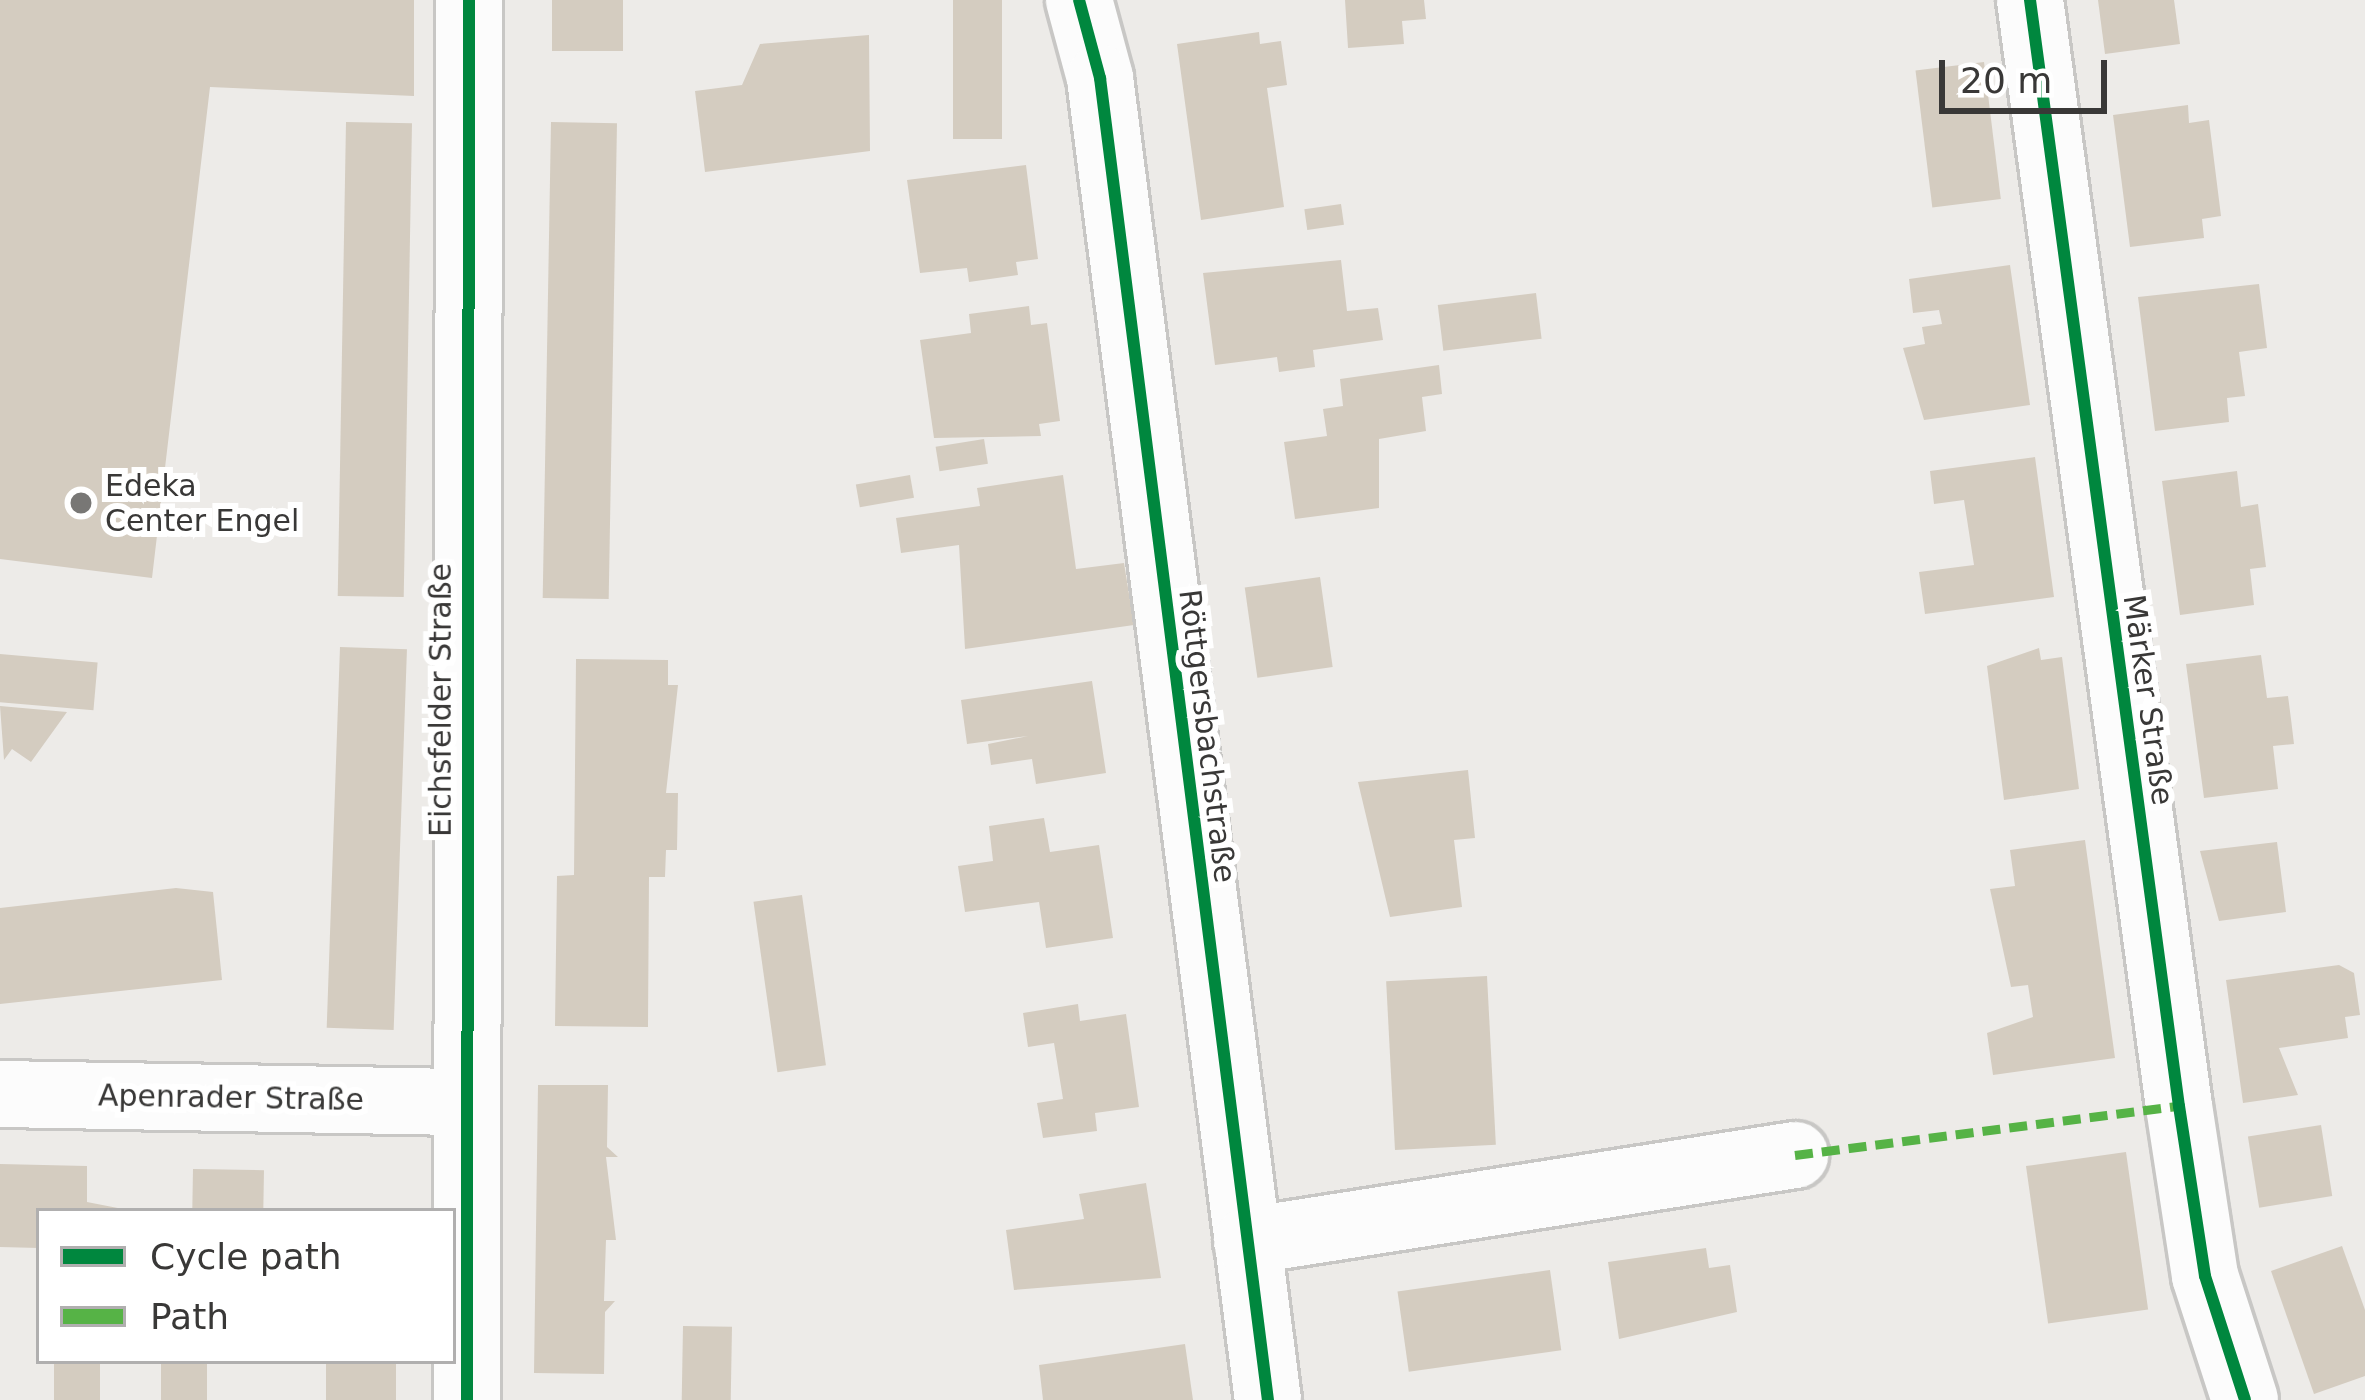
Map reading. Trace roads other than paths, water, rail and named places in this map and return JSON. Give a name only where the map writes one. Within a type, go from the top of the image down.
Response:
[{"type":"street","name":"Eichsfelder Straße","points":[[467,1400],[463,1102],[469,0]]},
{"type":"street","name":"Röttgersbachstraße","points":[[1079,0],[1100,78],[1268,1400]]},
{"type":"street","name":"Röttgersbachstraße","points":[[1100,78],[1104,0]]},
{"type":"street","name":"Märker Straße","points":[[2030,0],[2205,1276],[2245,1400]]},
{"type":"street","name":"Apenrader Straße","points":[[0,1094],[463,1102]]},
{"type":"street","points":[[1247,1241],[1795,1155]]},
{"type":"place","name":"Edeka Center Engel","points":[[81,503]]}]
